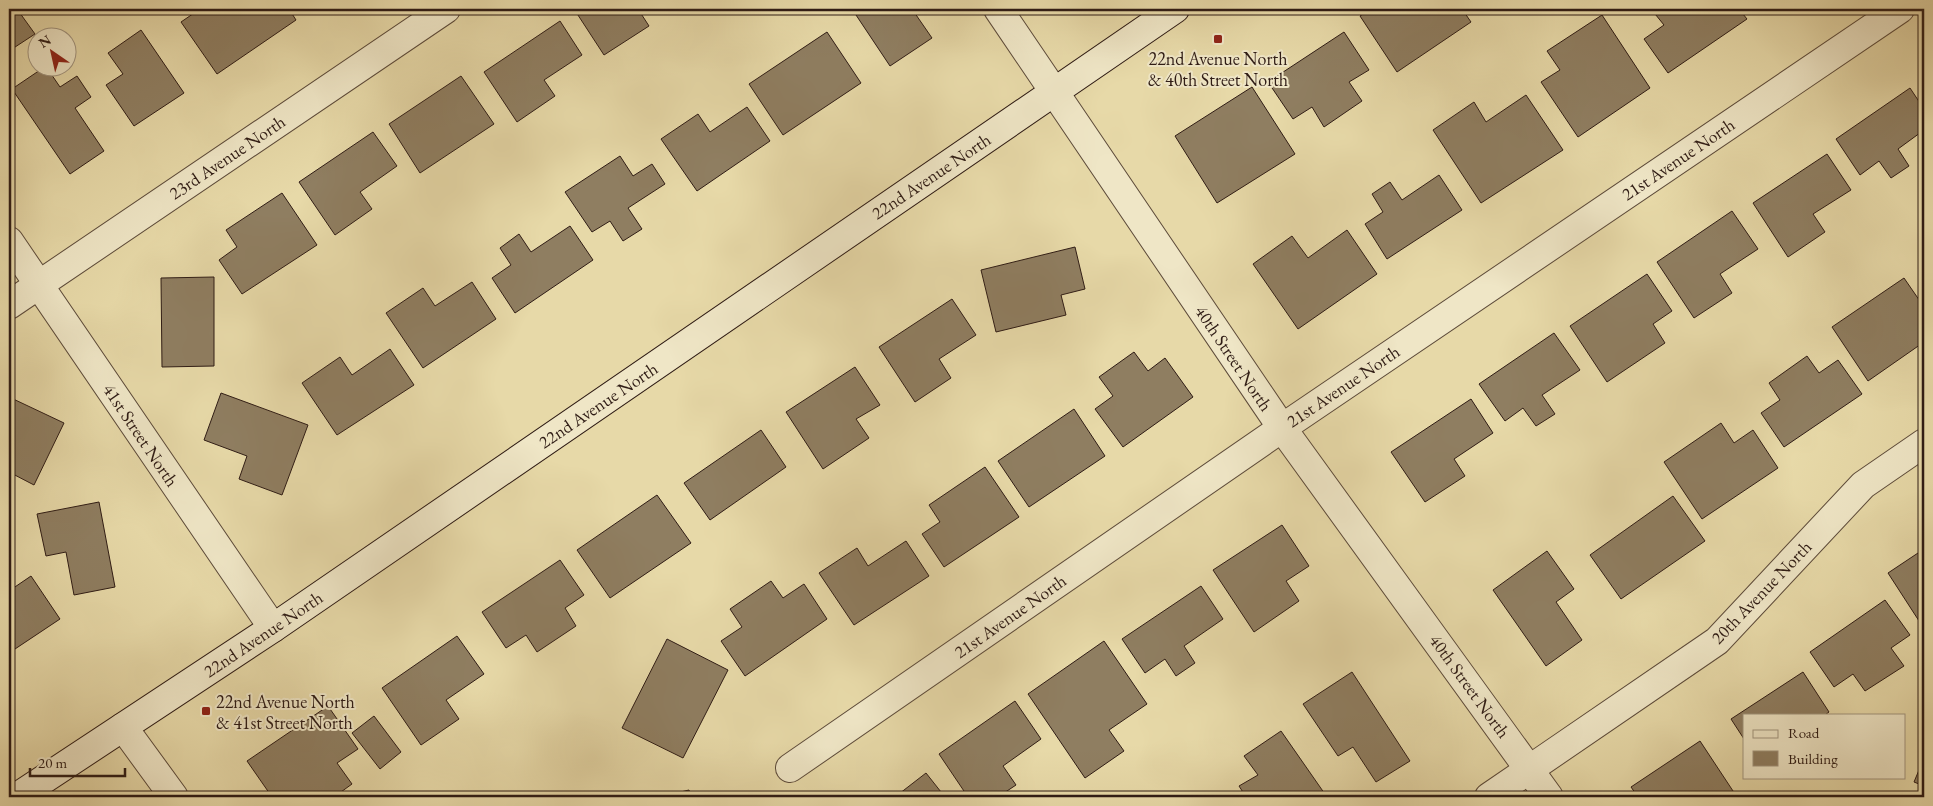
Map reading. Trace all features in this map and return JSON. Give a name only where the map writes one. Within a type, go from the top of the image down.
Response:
[{"type":"street","name":"23rd Avenue North","points":[[9,306],[446,9]]},
{"type":"street","name":"40th Street North","points":[[998,9],[1282,428],[1549,797]]},
{"type":"street","name":"22nd Avenue North","points":[[17,797],[273,628],[1175,9]]},
{"type":"street","name":"21st Avenue North","points":[[790,768],[1282,428],[1900,9]]},
{"type":"street","name":"41st Street North","points":[[9,241],[273,628]]},
{"type":"street","name":"20th Avenue North","points":[[1489,797],[1717,641],[1863,485],[1924,443]]},
{"type":"street","points":[[123,727],[174,797]]},
{"type":"building","points":[[9,9],[17,9],[31,28],[28,28],[28,39],[9,51]]},
{"type":"building","points":[[200,9],[289,9],[296,20],[217,74],[181,22]]},
{"type":"building","points":[[574,9],[638,9],[649,26],[604,55]]},
{"type":"building","points":[[852,9],[912,9],[932,38],[890,66]]},
{"type":"building","points":[[1371,9],[1462,9],[1471,22],[1397,72],[1360,16]]},
{"type":"building","points":[[1651,9],[1681,9],[1683,12],[1687,9],[1739,9],[1747,19],[1668,73],[1644,39],[1664,25]]},
{"type":"building","points":[[1602,15],[1650,88],[1578,137],[1541,82],[1560,70],[1547,51]]},
{"type":"building","points":[[560,21],[582,55],[544,80],[555,96],[517,122],[484,72]]},
{"type":"building","points":[[141,30],[184,93],[134,126],[106,85],[123,74],[108,53]]},
{"type":"building","points":[[827,32],[861,83],[783,135],[749,84]]},
{"type":"building","points":[[1344,32],[1369,70],[1349,82],[1362,101],[1324,127],[1312,107],[1293,119],[1268,82]]},
{"type":"building","points":[[461,76],[494,124],[420,173],[389,124]]},
{"type":"building","points":[[28,78],[54,78],[60,87],[78,78],[91,97],[75,108],[104,151],[70,174],[12,89]]},
{"type":"building","points":[[1252,87],[1295,154],[1217,203],[1175,136]]},
{"type":"building","points":[[1910,88],[1924,109],[1924,130],[1898,149],[1909,166],[1891,178],[1879,161],[1860,175],[1836,139]]},
{"type":"building","points":[[1526,95],[1563,150],[1481,203],[1433,130],[1474,102],[1486,122]]},
{"type":"building","points":[[747,107],[770,141],[697,191],[661,139],[698,114],[710,132]]},
{"type":"building","points":[[373,132],[397,166],[360,192],[372,209],[335,235],[299,182]]},
{"type":"building","points":[[1827,154],[1851,190],[1813,214],[1825,232],[1788,257],[1753,203]]},
{"type":"building","points":[[620,156],[633,176],[652,164],[665,184],[628,208],[642,229],[623,241],[610,221],[592,232],[565,192]]},
{"type":"building","points":[[1439,175],[1462,210],[1387,259],[1365,224],[1383,212],[1372,194],[1390,182],[1402,200]]},
{"type":"building","points":[[282,193],[317,245],[242,294],[219,260],[237,247],[226,230]]},
{"type":"building","points":[[1732,211],[1758,249],[1720,274],[1732,293],[1694,318],[1657,262]]},
{"type":"building","points":[[570,226],[593,260],[515,313],[492,278],[511,265],[500,248],[519,234],[531,252]]},
{"type":"building","points":[[1347,230],[1377,274],[1298,329],[1253,264],[1292,236],[1308,258]]},
{"type":"building","points":[[1075,247],[1085,289],[1061,295],[1066,315],[996,332],[981,270]]},
{"type":"building","points":[[1647,274],[1672,311],[1653,324],[1665,343],[1607,382],[1570,326]]},
{"type":"building","points":[[214,277],[214,366],[162,367],[161,278]]},
{"type":"building","points":[[1904,278],[1924,307],[1924,342],[1868,381],[1832,327]]},
{"type":"building","points":[[472,282],[496,319],[423,368],[386,313],[423,288],[435,306]]},
{"type":"building","points":[[952,299],[976,335],[939,359],[951,378],[915,402],[879,347]]},
{"type":"building","points":[[1554,333],[1580,370],[1542,395],[1555,414],[1536,426],[1523,408],[1505,421],[1479,384]]},
{"type":"building","points":[[390,349],[414,385],[337,435],[302,383],[340,357],[352,375]]},
{"type":"building","points":[[1134,352],[1148,371],[1165,358],[1193,397],[1123,447],[1095,409],[1113,396],[1099,377]]},
{"type":"building","points":[[1807,356],[1819,373],[1838,360],[1862,394],[1784,447],[1761,413],[1780,400],[1769,383]]},
{"type":"building","points":[[855,367],[880,405],[856,419],[869,438],[823,469],[786,412]]},
{"type":"building","points":[[221,393],[308,425],[282,495],[239,479],[247,456],[204,440]]},
{"type":"building","points":[[9,397],[64,423],[34,485],[9,472]]},
{"type":"building","points":[[1471,399],[1493,433],[1454,459],[1465,476],[1425,502],[1391,452]]},
{"type":"building","points":[[1074,409],[1105,456],[1029,507],[998,461]]},
{"type":"building","points":[[1721,423],[1734,443],[1753,430],[1778,468],[1702,519],[1664,462]]},
{"type":"building","points":[[761,430],[786,467],[710,520],[684,483]]},
{"type":"building","points":[[985,467],[1019,517],[944,567],[922,534],[940,522],[929,505]]},
{"type":"building","points":[[657,495],[691,543],[610,598],[577,550]]},
{"type":"building","points":[[1673,496],[1705,541],[1621,599],[1590,555]]},
{"type":"building","points":[[99,502],[115,587],[74,595],[66,552],[46,556],[37,514]]},
{"type":"building","points":[[1282,525],[1309,566],[1286,581],[1299,601],[1254,632],[1213,570]]},
{"type":"building","points":[[906,541],[929,576],[854,625],[819,573],[857,548],[868,566]]},
{"type":"building","points":[[1924,549],[1924,621],[1921,624],[1888,573]]},
{"type":"building","points":[[1547,551],[1574,589],[1556,602],[1582,640],[1546,666],[1493,590]]},
{"type":"building","points":[[560,560],[584,595],[565,608],[576,626],[537,652],[526,635],[506,648],[482,612]]},
{"type":"building","points":[[31,576],[60,619],[9,653],[9,591]]},
{"type":"building","points":[[771,581],[783,598],[804,584],[827,619],[745,676],[721,641],[742,627],[730,609]]},
{"type":"building","points":[[1201,586],[1223,619],[1184,646],[1195,663],[1176,676],[1165,659],[1145,673],[1122,639]]},
{"type":"building","points":[[1885,600],[1910,635],[1891,648],[1904,666],[1865,691],[1853,674],[1834,687],[1810,652]]},
{"type":"building","points":[[457,636],[484,674],[446,700],[459,719],[421,745],[382,688]]},
{"type":"building","points":[[667,639],[728,670],[683,758],[622,728]]},
{"type":"building","points":[[1104,641],[1147,704],[1109,730],[1124,751],[1085,778],[1028,694]]},
{"type":"building","points":[[1352,672],[1410,761],[1376,782],[1353,747],[1338,756],[1303,704]]},
{"type":"building","points":[[1803,672],[1829,712],[1826,714],[1743,714],[1743,737],[1731,719]]},
{"type":"building","points":[[1015,701],[1041,739],[1003,766],[1016,785],[998,797],[968,797],[939,754]]},
{"type":"building","points":[[328,706],[358,749],[337,763],[352,784],[334,797],[272,797],[247,761]]},
{"type":"building","points":[[374,716],[401,752],[380,769],[352,733]]},
{"type":"building","points":[[1281,731],[1327,797],[1246,797],[1239,786],[1258,775],[1244,756]]},
{"type":"building","points":[[1700,741],[1737,797],[1638,797],[1631,787]]},
{"type":"building","points":[[1924,758],[1924,786],[1914,782]]},
{"type":"building","points":[[926,773],[945,797],[895,797]]},
{"type":"building","points":[[689,790],[691,797],[659,797]]},
{"type":"place","name":"22nd Avenue North & 40th Street North","points":[[1218,39]]},
{"type":"place","name":"22nd Avenue North & 41st Street North","points":[[206,711]]}]
